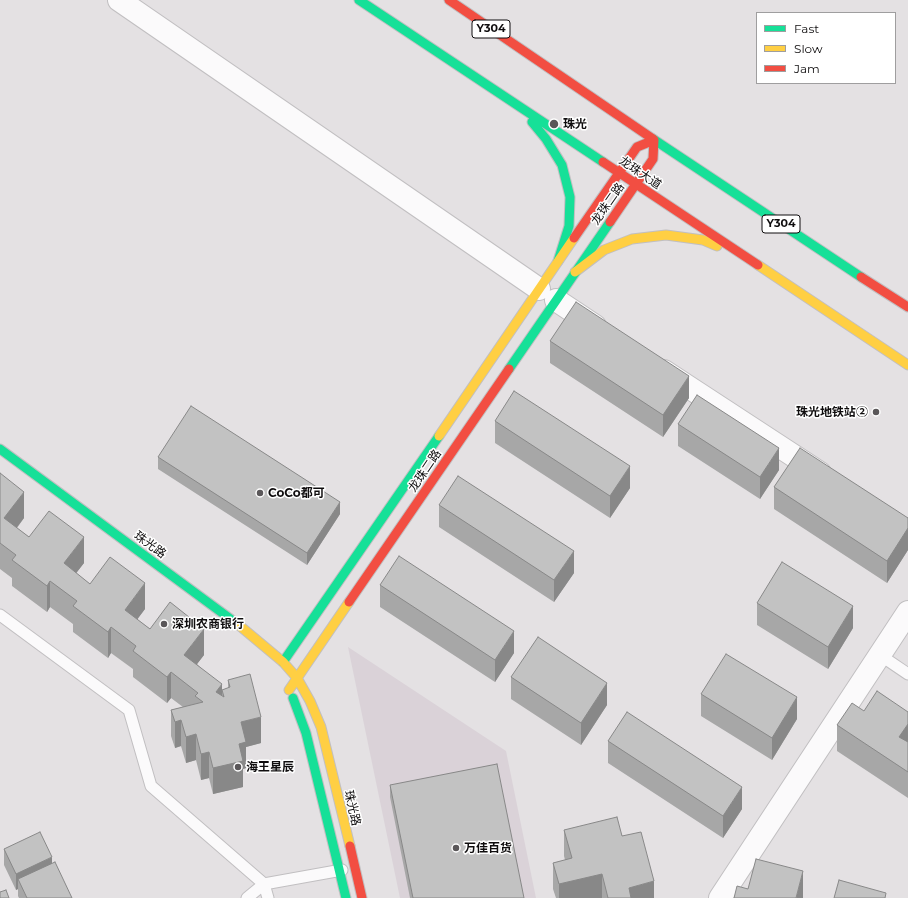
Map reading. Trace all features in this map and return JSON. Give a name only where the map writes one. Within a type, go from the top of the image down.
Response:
[{"type":"main road","name":"龙珠大道","points":[[359,0],[908,365]]},
{"type":"main road","name":"Y304","points":[[449,0],[654,140],[908,308]]},
{"type":"main road","points":[[521,109],[546,139],[562,165],[570,197],[569,226],[558,262]]},
{"type":"main road","name":"龙珠二路","points":[[283,662],[547,295],[575,272],[653,158],[654,140],[637,147],[558,262],[547,295],[289,690]]},
{"type":"main road","points":[[575,272],[604,250],[632,239],[666,235],[703,240],[741,254]]},
{"type":"main road","name":"珠光路","points":[[0,449],[236,623],[283,662],[297,678],[310,701],[321,727],[362,898]]},
{"type":"main road","points":[[283,662],[289,690],[300,713],[306,734],[346,898]]},
{"type":"street","points":[[119,0],[547,295],[609,335]]},
{"type":"street","points":[[649,361],[835,483]]},
{"type":"street","points":[[720,898],[908,612]]},
{"type":"lane","points":[[0,615],[129,710],[151,786],[264,884],[268,898]]},
{"type":"lane","points":[[880,655],[908,674]]},
{"type":"lane","points":[[247,898],[264,884],[354,868]]},
{"type":"shaded area","points":[[348,647],[506,751],[536,898],[400,898]]},
{"type":"building","points":[[576,302],[689,376],[663,415],[550,341]]},
{"type":"building","points":[[514,391],[630,466],[610,496],[495,421]]},
{"type":"building","points":[[697,395],[779,448],[760,477],[678,424]]},
{"type":"building","points":[[191,406],[340,502],[307,553],[158,457]]},
{"type":"building","points":[[800,448],[908,518],[908,528],[887,561],[774,487]]},
{"type":"building","points":[[0,473],[24,492],[4,518],[29,537],[49,511],[84,537],[64,563],[90,584],[110,557],[145,583],[125,610],[150,629],[170,602],[204,629],[184,655],[222,684],[216,692],[224,697],[222,690],[230,687],[228,680],[250,674],[261,717],[241,722],[246,742],[239,744],[243,761],[213,768],[209,752],[201,754],[196,734],[186,737],[181,720],[175,722],[171,710],[203,702],[195,696],[198,693],[171,672],[167,677],[133,651],[136,646],[111,627],[108,632],[73,606],[77,601],[50,581],[47,586],[12,560],[16,555],[0,543]]},
{"type":"building","points":[[458,476],[574,551],[554,580],[439,505]]},
{"type":"building","points":[[399,556],[514,631],[495,660],[380,585]]},
{"type":"building","points":[[782,562],[853,606],[828,647],[757,603]]},
{"type":"building","points":[[538,637],[607,683],[581,723],[511,677]]},
{"type":"building","points":[[726,654],[797,697],[772,738],[701,694]]},
{"type":"building","points":[[877,691],[908,712],[908,724],[899,737],[908,742],[908,772],[837,725],[852,703],[864,711]]},
{"type":"building","points":[[627,712],[742,787],[723,816],[608,741]]},
{"type":"building","name":"万佳百货","points":[[497,764],[524,898],[413,898],[390,785]]},
{"type":"building","points":[[617,817],[622,836],[641,832],[654,881],[629,888],[631,898],[608,898],[602,874],[559,884],[553,863],[572,858],[564,830]]},
{"type":"building","points":[[40,832],[52,857],[16,874],[4,849]]},
{"type":"building","points":[[756,859],[803,871],[796,898],[734,898],[737,886],[748,889]]},
{"type":"building","points":[[55,862],[72,898],[27,898],[18,879]]},
{"type":"building","points":[[839,880],[886,893],[885,898],[834,898]]},
{"type":"building","points":[[6,890],[9,898],[0,898],[0,892]]},
{"type":"traffic: fast","points":[[359,0],[603,162]]},
{"type":"traffic: fast","points":[[532,122],[546,139],[562,165],[570,197],[569,226],[558,261]]},
{"type":"traffic: fast","points":[[653,139],[861,277]]},
{"type":"traffic: fast","points":[[509,369],[610,222]]},
{"type":"traffic: fast","points":[[283,662],[439,436]]},
{"type":"traffic: fast","points":[[0,449],[240,626]]},
{"type":"traffic: fast","points":[[293,698],[306,733],[346,898]]},
{"type":"traffic: slow","points":[[575,272],[604,250],[632,239],[666,235],[703,240],[717,246]]},
{"type":"traffic: slow","points":[[439,436],[574,238]]},
{"type":"traffic: slow","points":[[758,265],[908,365]]},
{"type":"traffic: slow","points":[[289,690],[349,602]]},
{"type":"traffic: slow","points":[[240,626],[283,662],[297,678],[310,701],[321,727],[350,846]]},
{"type":"traffic: jam","points":[[449,0],[653,139]]},
{"type":"traffic: jam","points":[[574,238],[637,147],[654,140],[653,159],[610,222]]},
{"type":"traffic: jam","points":[[603,162],[758,265]]},
{"type":"traffic: jam","points":[[861,277],[908,307]]},
{"type":"traffic: jam","points":[[349,602],[509,369]]},
{"type":"traffic: jam","points":[[350,846],[362,898]]},
{"type":"place","name":"珠光","points":[[554,124]]},
{"type":"place","name":"珠光地铁站②","points":[[876,412]]},
{"type":"place","name":"CoCo都可","points":[[260,493]]},
{"type":"place","name":"深圳农商银行","points":[[164,624]]},
{"type":"place","name":"海王星辰","points":[[238,767]]},
{"type":"place","name":"万佳百货","points":[[456,848]]}]
